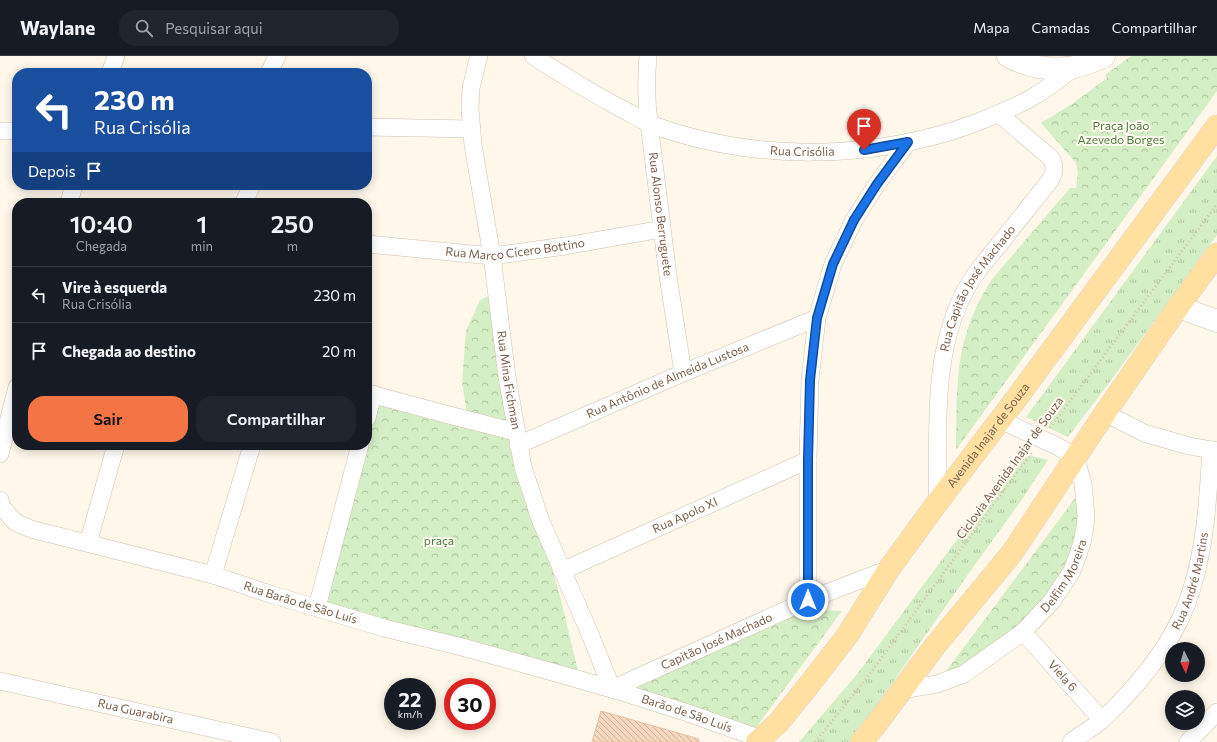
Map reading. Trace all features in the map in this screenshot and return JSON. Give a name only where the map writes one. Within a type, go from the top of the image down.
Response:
[{"type":"main road","name":"Avenida Inajar de Souza","points":[[764,741],[846,636],[889,569],[937,503],[1217,126]]},
{"type":"main road","points":[[861,742],[935,646],[1012,553],[1059,484],[1075,457],[1178,306],[1217,254]]},
{"type":"street","points":[[112,68],[116,56]]},
{"type":"street","points":[[271,68],[276,56]]},
{"type":"street","name":"Rua Mina Fichman","points":[[479,56],[471,88],[470,109],[473,145],[492,256],[507,377],[523,467],[538,512],[612,689]]},
{"type":"street","name":"Rua Crisólia","points":[[533,56],[585,88],[649,123],[692,138],[753,148],[812,153],[864,150],[908,142],[954,130],[999,114],[1032,98],[1075,67]]},
{"type":"street","name":"Rua Alonso Berruguete","points":[[648,56],[646,100],[662,229],[683,373]]},
{"type":"street","points":[[1008,56],[1018,62],[1046,68],[1075,67],[1104,56]]},
{"type":"street","name":"Rua Capitão José Machado","points":[[937,503],[938,404],[940,374],[951,322],[962,296],[977,271],[1051,180],[1055,172],[1051,158],[999,114]]},
{"type":"street","points":[[372,127],[472,129]]},
{"type":"street","points":[[0,132],[12,131]]},
{"type":"street","points":[[808,600],[808,460],[810,380],[817,318],[833,264],[854,220],[877,184],[908,142]]},
{"type":"street","name":"Rua Marco Cícero Bottino","points":[[372,244],[492,256],[565,246],[662,229]]},
{"type":"street","points":[[1178,306],[1217,321]]},
{"type":"street","name":"Rua Antônio de Almeida Lustosa","points":[[517,438],[683,373],[817,318]]},
{"type":"street","points":[[372,395],[449,415],[517,438]]},
{"type":"street","points":[[0,454],[12,407]]},
{"type":"street","points":[[1105,413],[1144,433],[1189,446],[1214,450]]},
{"type":"street","points":[[1000,420],[1057,446],[1075,457]]},
{"type":"street","points":[[88,543],[115,450]]},
{"type":"street","points":[[213,575],[250,450]]},
{"type":"street","points":[[317,607],[359,450]]},
{"type":"street","name":"Rua André Martins","points":[[1071,742],[1102,720],[1136,684],[1167,643],[1182,615],[1192,588],[1202,549],[1214,450]]},
{"type":"street","name":"Delfim Moreira","points":[[901,690],[938,684],[964,674],[1023,632],[1052,601],[1072,571],[1082,543],[1085,522],[1083,483],[1075,457]]},
{"type":"street","name":"Rua Apolo XI","points":[[562,571],[808,460]]},
{"type":"street","name":"Rua Barão de São Luís","points":[[0,500],[2,506],[15,522],[31,529],[213,575],[270,594],[384,628],[462,647],[612,689]]},
{"type":"street","name":"Capitão José Machado","points":[[612,689],[808,600],[889,569]]},
{"type":"street","name":"Viela 6","points":[[1023,632],[1102,720]]},
{"type":"street","name":"Rua Guarabira","points":[[0,681],[272,742]]},
{"type":"street","name":"Barão de São Luís","points":[[612,689],[688,713],[764,741]]},
{"type":"street","points":[[1188,742],[1217,712]]},
{"type":"path","name":"Ciclovia Avenida Inajar de Souza","points":[[815,742],[863,683],[1041,439],[1217,204]]},
{"type":"green space","name":"Praça João Azevedo Borges","points":[[1131,56],[1217,56],[1217,91],[956,450],[957,396],[960,362],[968,327],[975,310],[993,278],[1070,188],[1076,188],[1078,173],[1076,163],[1041,123],[1072,104],[1107,78],[1105,75]]},
{"type":"green space","points":[[1217,156],[1217,235],[1115,375],[1068,437],[1026,417]]},
{"type":"green space","name":"praça","points":[[493,294],[513,427],[562,604],[579,675],[324,614],[351,450],[372,450],[372,387],[382,393],[467,415],[462,382],[466,331],[480,300]]},
{"type":"green space","points":[[1021,453],[1048,460],[1023,498],[858,732],[849,742],[799,742],[858,673]]},
{"type":"green space","points":[[1076,497],[1084,523],[1079,550],[1014,638],[941,678]]},
{"type":"green space","points":[[809,610],[842,611],[746,741],[610,693]]},
{"type":"building","points":[[601,711],[699,739],[699,742],[592,742]]},
{"type":"route","points":[[808,600],[808,460],[810,380],[817,318],[833,264],[854,220],[877,184],[908,142],[864,150]]}]
